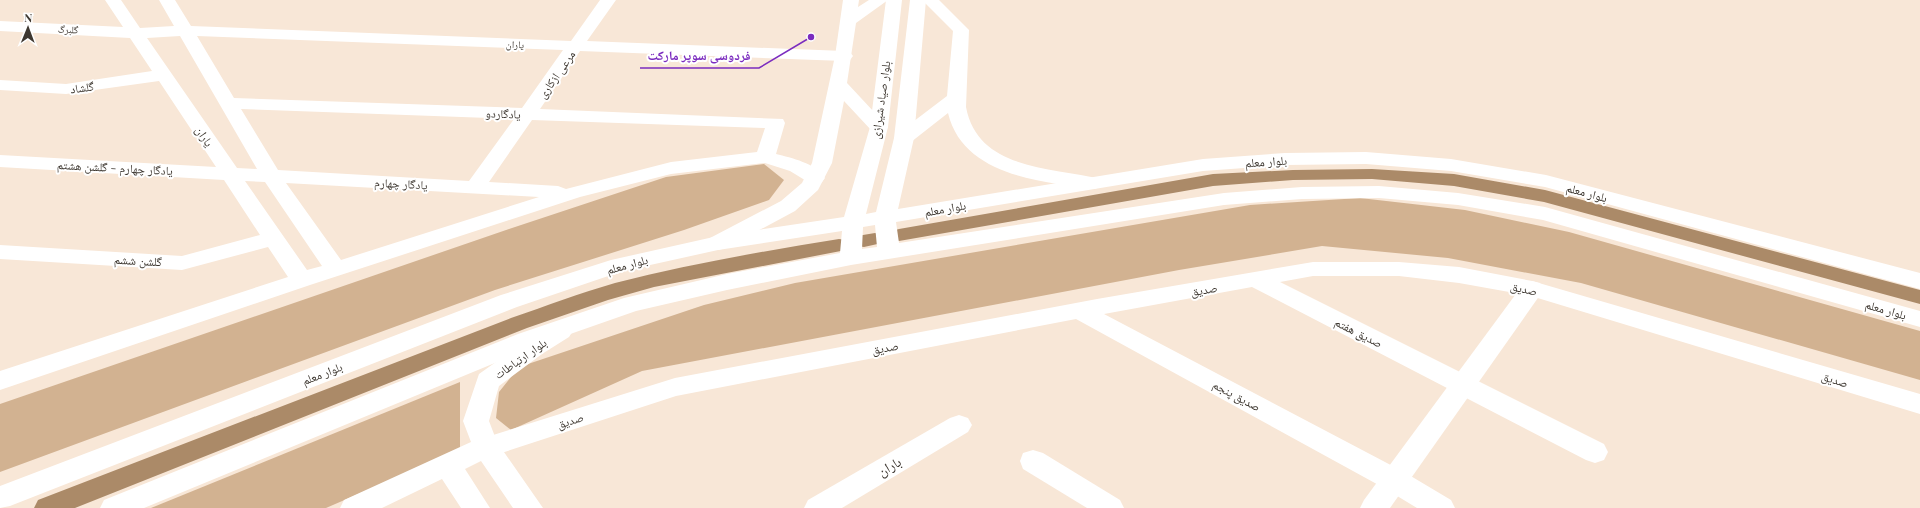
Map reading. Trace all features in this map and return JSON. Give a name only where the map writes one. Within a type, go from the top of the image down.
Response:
[{"type":"street","points":[[114,0],[136,33]]},
{"type":"street","points":[[167,0],[271,176],[336,269]]},
{"type":"street","name":"مرعی ازکاری","points":[[475,187],[608,0]]},
{"type":"street","points":[[718,243],[788,206],[811,186],[822,162],[844,56],[851,0]]},
{"type":"street","points":[[848,21],[880,0]]},
{"type":"street","name":"بلوار صیاد شیرازی","points":[[851,258],[853,222],[879,127],[894,0]]},
{"type":"street","points":[[889,252],[886,218],[904,138],[918,0]]},
{"type":"street","points":[[930,0],[961,30],[957,97],[958,114],[966,132],[981,149],[1003,164],[1033,174],[1094,183]]},
{"type":"street","name":"گلبرگ","points":[[0,26],[136,33]]},
{"type":"street","name":"یاران","points":[[136,33],[186,31],[844,56]]},
{"type":"street","name":"یاران","points":[[136,33],[302,280]]},
{"type":"street","name":"گلشاد","points":[[0,85],[66,89],[164,75]]},
{"type":"street","points":[[838,84],[879,127]]},
{"type":"street","points":[[904,138],[957,97]]},
{"type":"street","name":"یادگار‌دو","points":[[229,103],[776,123],[765,157]]},
{"type":"street","points":[[0,381],[302,280],[572,193],[671,168],[765,157],[787,162],[802,168],[815,178]]},
{"type":"street","name":"بلوار معلم","points":[[0,498],[509,301],[620,265],[718,243],[886,218],[1203,165],[1285,159],[1366,158],[1451,165],[1546,181],[1920,281]]},
{"type":"street","name":"یادگار چهارم - گلشن هشتم","points":[[0,161],[230,174]]},
{"type":"street","name":"یادگار چهارم","points":[[230,174],[572,193]]},
{"type":"street","name":"بلوار معلم","points":[[114,508],[527,340],[632,304],[727,282],[851,258],[1224,199],[1302,193],[1379,192],[1458,199],[1545,214],[1920,319]]},
{"type":"street","name":"گلشن ششم","points":[[0,252],[182,263],[274,238]]},
{"type":"street","name":"صدیق","points":[[354,508],[486,447],[675,387],[1080,311],[1314,270],[1399,269],[1458,275],[1532,289],[1920,404]]},
{"type":"street","name":"صدیق هفتم","points":[[1256,280],[1595,452]]},
{"type":"street","points":[[1374,508],[1532,289]]},
{"type":"street","name":"صدیق پنجم","points":[[1080,311],[1394,480],[1441,508]]},
{"type":"street","name":"بلوار ارتباطات","points":[[529,508],[486,447],[476,421],[488,381],[533,348],[574,324]]},
{"type":"street","name":"باران","points":[[818,508],[959,425]]},
{"type":"street","points":[[1033,461],[1110,508]]},
{"type":"street","points":[[447,464],[476,508]]},
{"type":"shaded area","points":[[764,164],[784,180],[769,200],[684,230],[495,290],[0,472],[0,404],[509,229],[666,177]]},
{"type":"shaded area","points":[[1360,198],[1465,210],[1569,232],[1920,331],[1920,380],[1581,283],[1448,258],[1322,246],[1179,270],[642,371],[511,430],[496,418],[499,392],[519,367],[704,305],[795,283],[1250,205]]},
{"type":"shaded area","points":[[460,382],[460,450],[326,508],[151,508]]},
{"type":"waterway","points":[[899,235],[1213,180],[1293,175],[1372,174],[1454,180],[1545,196],[1920,297]]},
{"type":"waterway","points":[[864,241],[875,239]]},
{"type":"waterway","points":[[47,508],[519,323],[587,299],[628,287],[707,269],[839,245]]},
{"type":"place","name":"فردوسی سوپر مارکت","points":[[811,37]]}]
